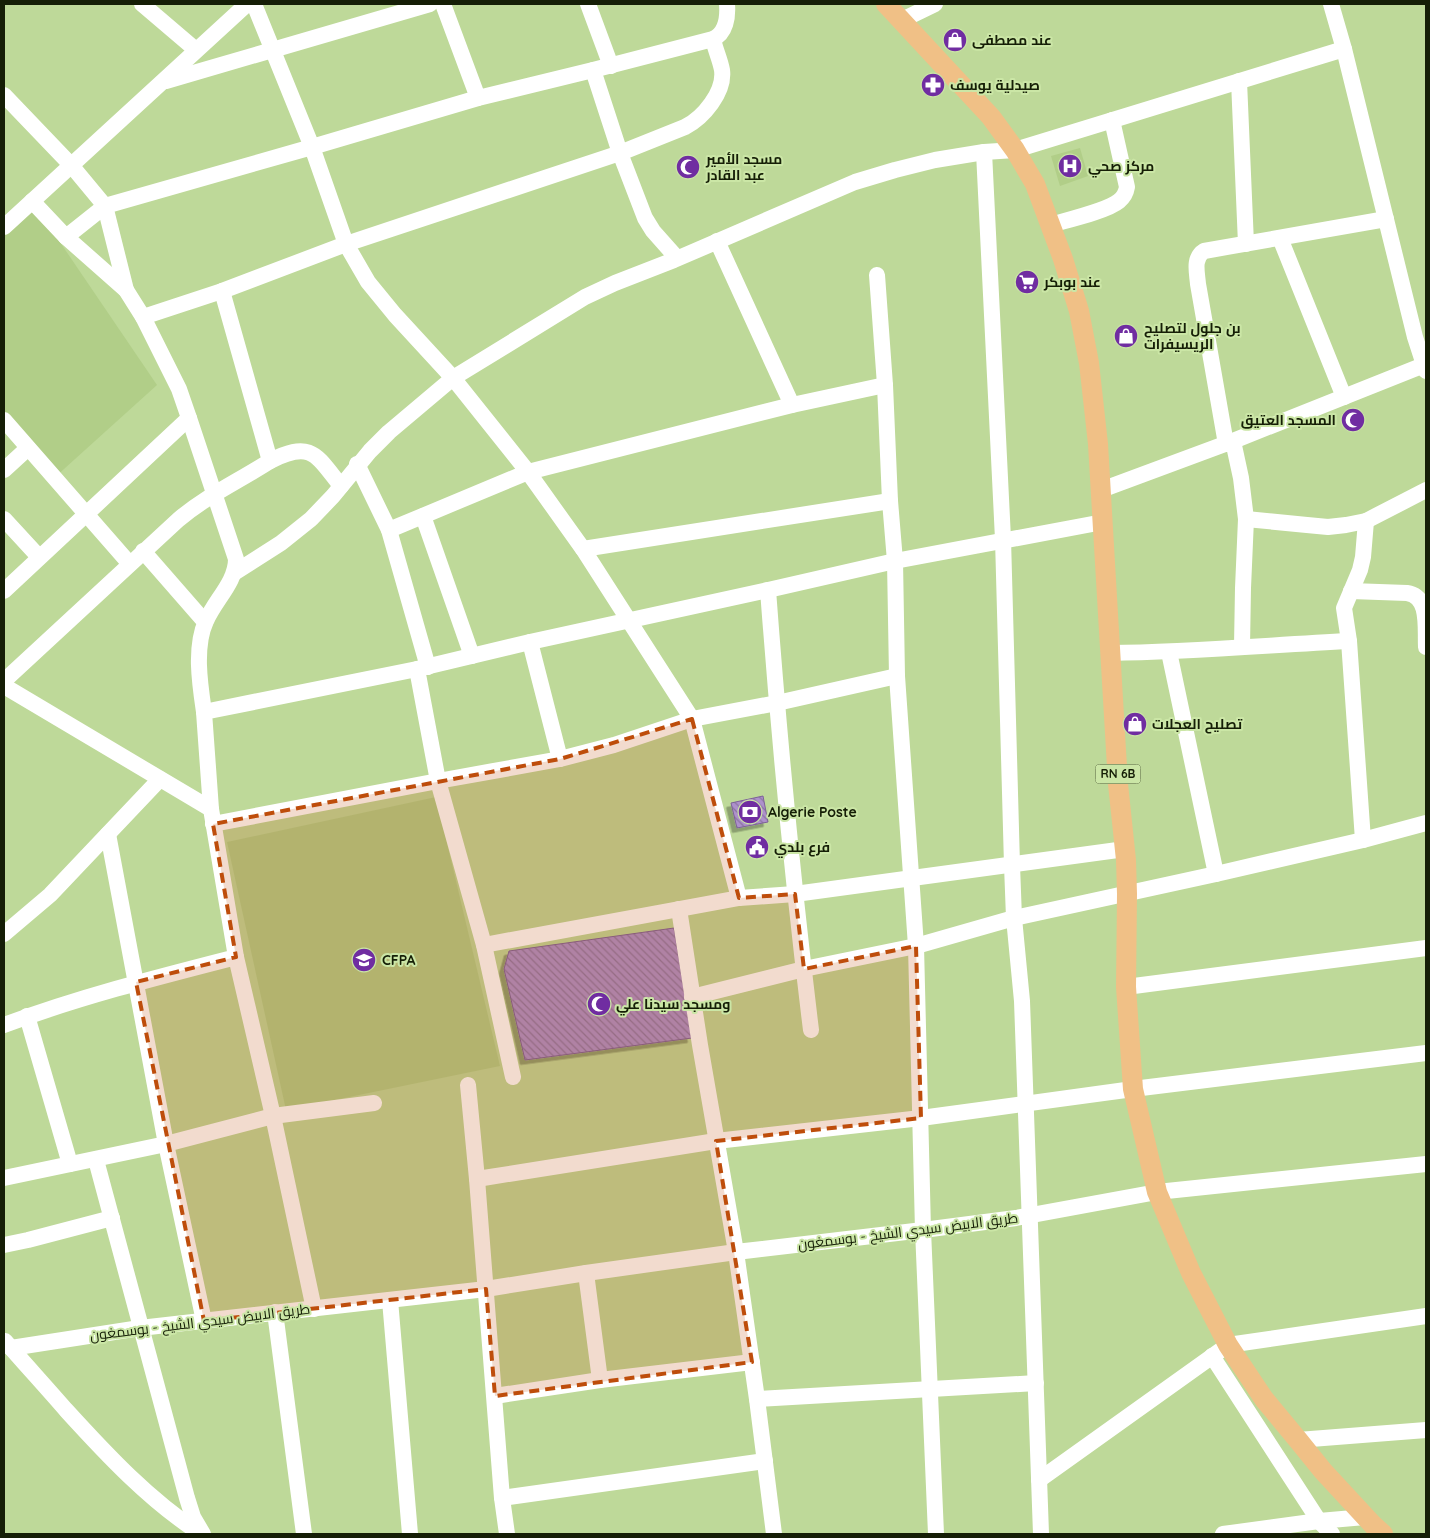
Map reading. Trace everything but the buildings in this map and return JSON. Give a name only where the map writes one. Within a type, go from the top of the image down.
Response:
[{"type":"main road","name":"RN 6B","points":[[886,4],[991,117],[1015,150],[1035,184],[1079,311],[1089,362],[1098,444],[1118,784],[1125,849],[1127,894],[1126,987],[1133,1089],[1156,1192],[1191,1273],[1220,1350],[1365,1517],[1383,1534]]},
{"type":"street","points":[[142,4],[196,50]]},
{"type":"street","points":[[4,227],[247,4]]},
{"type":"street","points":[[254,4],[312,147],[346,244],[368,282],[401,323],[453,378],[528,472],[583,549],[692,719],[739,898]]},
{"type":"street","points":[[161,82],[430,4]]},
{"type":"street","points":[[443,4],[478,98]]},
{"type":"street","points":[[588,4],[610,66]]},
{"type":"street","points":[[66,237],[105,206],[478,98],[712,39],[720,35],[724,28],[727,17],[727,4]]},
{"type":"street","points":[[902,20],[935,4]]},
{"type":"street","points":[[1101,490],[1425,368],[1415,337],[1344,49],[1330,4]]},
{"type":"street","points":[[143,317],[222,291],[346,244],[620,153],[685,127],[693,123],[705,112],[715,97],[722,75],[712,39]]},
{"type":"street","points":[[234,573],[298,531],[323,507],[357,464],[389,432],[453,378],[586,297],[615,283],[718,242],[855,182],[935,160],[984,152],[1015,150],[1344,49]]},
{"type":"street","points":[[593,70],[620,153],[645,218],[653,231],[677,258]]},
{"type":"street","points":[[1240,81],[1246,244]]},
{"type":"street","points":[[4,95],[71,166],[105,206],[126,290]]},
{"type":"street","points":[[1050,225],[1106,208],[1118,202],[1125,195],[1127,187],[1112,120]]},
{"type":"street","points":[[984,152],[1003,539],[1014,918],[1022,1001],[1042,1534]]},
{"type":"street","points":[[32,201],[66,237],[126,290],[143,317],[179,389],[236,554],[234,573],[205,622],[200,644],[199,668],[212,817],[236,957],[273,1116],[314,1309]]},
{"type":"street","points":[[1242,646],[1246,519],[1238,461],[1229,443],[1198,284],[1197,263],[1199,255],[1204,251],[1386,219]]},
{"type":"street","points":[[1280,238],[1344,397]]},
{"type":"street","points":[[718,242],[792,405]]},
{"type":"street","points":[[877,275],[895,561],[898,676],[916,946],[923,1230],[936,1534]]},
{"type":"street","points":[[222,291],[270,461]]},
{"type":"street","points":[[389,530],[528,472],[792,405],[885,385]]},
{"type":"street","points":[[4,591],[39,556],[86,515],[189,418]]},
{"type":"street","points":[[4,420],[129,563]]},
{"type":"street","points":[[4,470],[28,448]]},
{"type":"street","points":[[4,681],[129,563],[178,520],[214,493],[270,461],[293,452],[310,453],[317,456],[341,486]]},
{"type":"street","points":[[357,464],[389,530],[423,668],[438,781],[484,945],[513,1077]]},
{"type":"street","points":[[1246,519],[1328,527],[1366,522],[1426,490]]},
{"type":"street","points":[[583,549],[890,500]]},
{"type":"street","points":[[423,516],[472,656]]},
{"type":"street","points":[[4,519],[39,556]]},
{"type":"street","points":[[204,712],[423,668],[530,642],[895,561],[1003,539],[1103,522]]},
{"type":"street","points":[[1363,840],[1349,641],[1344,608],[1360,570],[1366,522]]},
{"type":"street","points":[[143,551],[205,622]]},
{"type":"street","points":[[768,590],[776,703],[811,1030]]},
{"type":"street","points":[[1350,591],[1416,595],[1420,598],[1424,607],[1426,647]]},
{"type":"street","points":[[1111,653],[1169,652],[1242,646],[1349,641]]},
{"type":"street","points":[[530,642],[560,759]]},
{"type":"street","points":[[1169,652],[1216,874]]},
{"type":"street","points":[[4,686],[160,779],[212,817],[438,781],[560,759],[614,745],[692,719],[776,703],[898,676]]},
{"type":"street","points":[[4,934],[50,895],[160,779]]},
{"type":"street","points":[[692,997],[804,969],[916,946],[1014,918],[1216,874],[1363,840],[1426,823]]},
{"type":"street","points":[[108,834],[166,1144],[204,1321]]},
{"type":"street","points":[[484,945],[739,898],[795,894],[1125,849]]},
{"type":"street","points":[[679,909],[692,997],[736,1252],[774,1534]]},
{"type":"street","points":[[1126,987],[1426,948]]},
{"type":"street","points":[[4,1025],[136,982],[236,957]]},
{"type":"street","points":[[27,1016],[70,1164]]},
{"type":"street","points":[[477,1179],[716,1141],[920,1118],[1133,1089],[1426,1053]]},
{"type":"street","points":[[468,1086],[502,1498],[507,1534]]},
{"type":"street","points":[[4,1178],[166,1144],[273,1116],[374,1103]]},
{"type":"street","points":[[96,1160],[187,1498],[202,1534]]},
{"type":"street","name":"طريق الابيض سيدي الشيخ - بوسمغون","points":[[7,1344],[486,1289],[736,1252],[1029,1216],[1156,1192],[1426,1164]]},
{"type":"street","points":[[4,1245],[112,1218]]},
{"type":"street","points":[[586,1273],[600,1380]]},
{"type":"street","points":[[390,1300],[410,1534]]},
{"type":"street","points":[[275,1312],[304,1534]]},
{"type":"street","points":[[1039,1480],[1220,1350],[1426,1316]]},
{"type":"street","points":[[7,1344],[90,1436],[147,1493],[178,1520],[202,1534]]},
{"type":"street","points":[[1220,1350],[1319,1521],[1332,1534]]},
{"type":"street","points":[[495,1396],[600,1380],[752,1362]]},
{"type":"street","points":[[757,1399],[1036,1383]]},
{"type":"street","points":[[1298,1440],[1426,1430]]},
{"type":"street","points":[[502,1498],[765,1461]]},
{"type":"street","points":[[1223,1534],[1365,1517]]},
{"type":"highlighted area","points":[[692,719],[739,898],[795,894],[804,969],[916,946],[921,1118],[716,1141],[752,1362],[495,1396],[486,1289],[204,1321],[136,982],[236,957],[213,824],[560,759]]},
{"type":"shaded area","name":"مركز صحي","points":[[1080,148],[1088,176],[1060,186],[1051,156]]},
{"type":"shaded area","points":[[32,201],[157,385],[54,478],[4,421],[4,227]]},
{"type":"shaded area","name":"CFPA","points":[[436,797],[500,1066],[286,1110],[227,842]]},
{"type":"place","name":"عند مصطفى","points":[[955,40]]},
{"type":"place","name":"صيدلية يوسف","points":[[933,85]]},
{"type":"place","name":"مركز صحي","points":[[1070,166]]},
{"type":"place","name":"مسجد الأمير عبد القادر","points":[[688,167]]},
{"type":"place","name":"عند بوبكر","points":[[1027,282]]},
{"type":"place","name":"بن جلول لتصليح الريسيفرات","points":[[1126,336]]},
{"type":"place","name":"المسجد العتيق","points":[[1353,420]]},
{"type":"place","name":"تصليح العجلات","points":[[1135,724]]},
{"type":"place","name":"Algerie Poste","points":[[750,812]]},
{"type":"place","name":"فرع بلدي","points":[[757,847]]},
{"type":"place","name":"CFPA","points":[[364,960]]},
{"type":"place","name":"ومسجد سيدنا علي","points":[[599,1004]]}]
